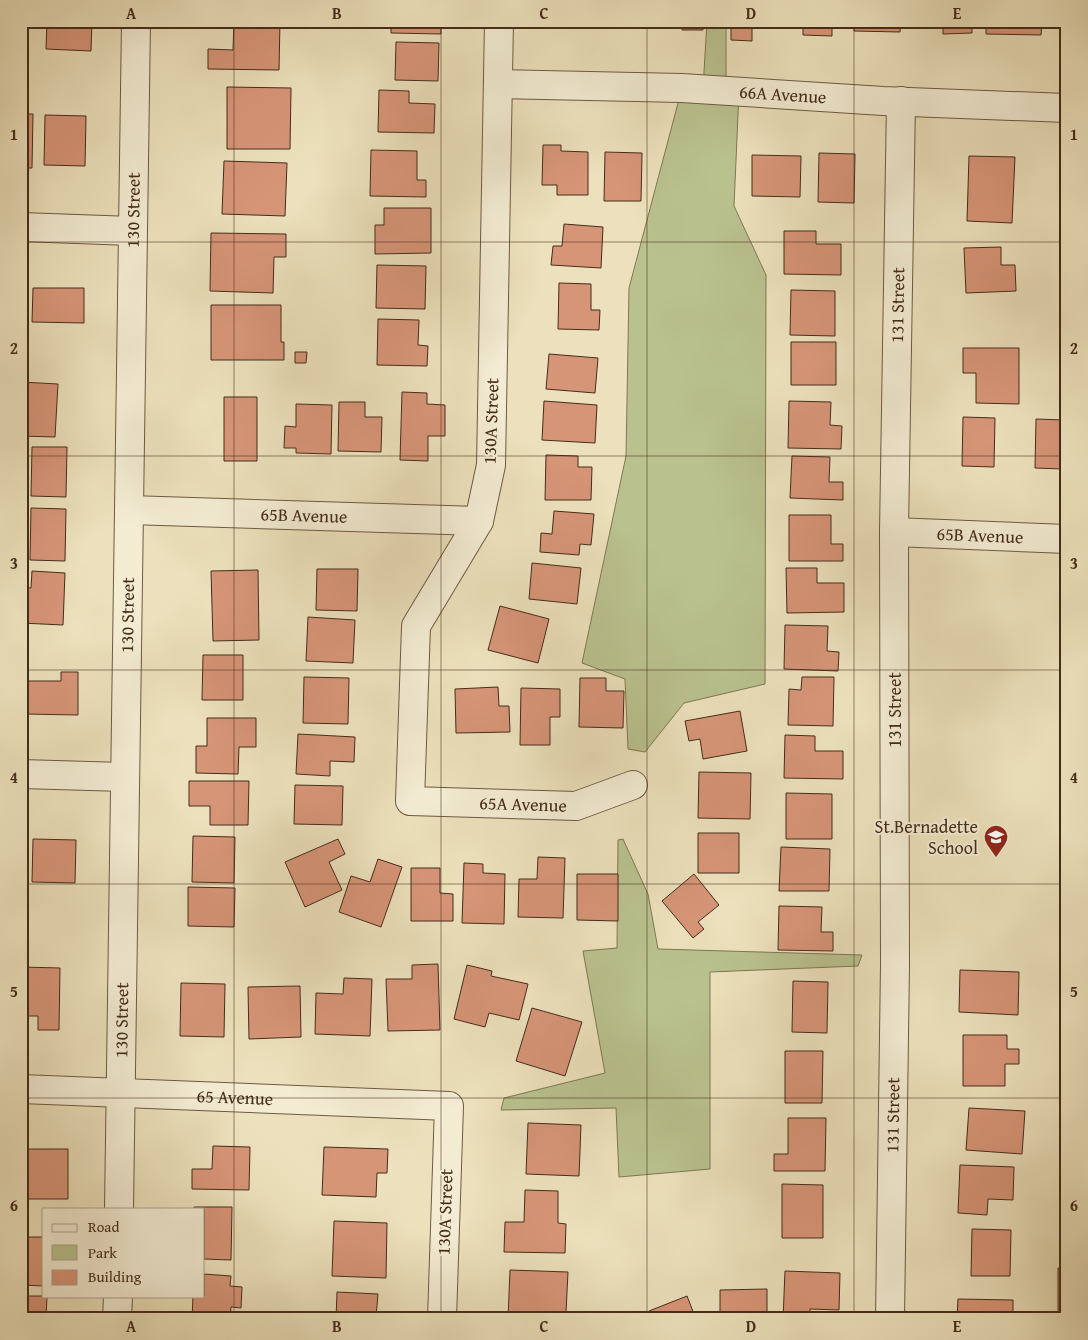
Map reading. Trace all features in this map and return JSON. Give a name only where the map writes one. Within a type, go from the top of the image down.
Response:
[{"type":"street","name":"130 Street","points":[[119,1208],[136,21]]},
{"type":"street","name":"130A Street","points":[[410,801],[416,626],[479,521],[491,465],[500,21]]},
{"type":"street","name":"66A Avenue","points":[[498,84],[682,88],[901,101],[1067,108]]},
{"type":"street","name":"131 Street","points":[[890,1319],[895,965],[894,532],[901,101]]},
{"type":"street","points":[[21,227],[132,230]]},
{"type":"street","name":"65B Avenue","points":[[129,510],[479,521]]},
{"type":"street","name":"65B Avenue","points":[[894,532],[1067,538]]},
{"type":"street","points":[[21,774],[124,777]]},
{"type":"street","name":"65A Avenue","points":[[410,801],[576,806],[633,785]]},
{"type":"street","name":"65 Avenue","points":[[21,1089],[449,1106]]},
{"type":"street","name":"130A Street","points":[[442,1319],[449,1106]]},
{"type":"street","points":[[118,1298],[118,1319]]},
{"type":"green space","points":[[707,21],[726,21],[726,90],[739,92],[734,206],[766,275],[765,684],[684,703],[645,752],[628,749],[625,679],[582,663],[626,456],[629,288],[682,88],[703,89]]},
{"type":"green space","points":[[623,839],[648,894],[658,949],[862,955],[858,966],[710,972],[710,1169],[619,1177],[616,1108],[501,1110],[504,1098],[605,1073],[583,951],[617,948],[618,840]]},
{"type":"building","points":[[21,21],[38,21],[38,25],[25,25],[25,37],[21,37]]},
{"type":"building","points":[[47,21],[92,21],[91,51],[46,49]]},
{"type":"building","points":[[234,21],[280,21],[279,70],[208,69],[208,49],[233,50]]},
{"type":"building","points":[[391,21],[441,21],[441,34],[391,33]]},
{"type":"building","points":[[606,21],[642,21],[642,26],[606,25]]},
{"type":"building","points":[[682,21],[703,21],[703,30],[682,30]]},
{"type":"building","points":[[731,21],[780,21],[780,25],[752,24],[752,41],[731,40]]},
{"type":"building","points":[[803,21],[832,21],[832,36],[803,35]]},
{"type":"building","points":[[854,21],[901,21],[900,32],[854,31]]},
{"type":"building","points":[[943,21],[972,21],[972,33],[943,34]]},
{"type":"building","points":[[986,21],[1042,21],[1041,35],[986,34]]},
{"type":"building","points":[[1062,21],[1067,21],[1067,40],[1061,40]]},
{"type":"building","points":[[396,42],[439,43],[438,81],[395,80]]},
{"type":"building","points":[[227,87],[291,88],[290,149],[227,149]]},
{"type":"building","points":[[379,90],[409,91],[409,103],[435,104],[434,133],[378,132]]},
{"type":"building","points":[[21,114],[33,114],[32,168],[21,168]]},
{"type":"building","points":[[45,115],[86,116],[85,166],[44,165]]},
{"type":"building","points":[[543,145],[561,145],[561,151],[588,152],[588,195],[557,195],[557,185],[542,185]]},
{"type":"building","points":[[371,150],[417,151],[417,180],[426,180],[426,197],[370,196]]},
{"type":"building","points":[[605,152],[642,153],[641,201],[604,201]]},
{"type":"building","points":[[819,153],[855,154],[854,203],[818,202]]},
{"type":"building","points":[[752,155],[801,156],[800,197],[752,196]]},
{"type":"building","points":[[969,156],[1015,157],[1012,223],[967,221]]},
{"type":"building","points":[[224,161],[287,163],[285,216],[222,214]]},
{"type":"building","points":[[384,208],[431,208],[431,253],[375,254],[375,225],[384,225]]},
{"type":"building","points":[[564,224],[603,227],[601,268],[551,265],[553,246],[562,246]]},
{"type":"building","points":[[784,231],[816,231],[816,244],[841,244],[841,275],[784,274]]},
{"type":"building","points":[[211,233],[286,234],[286,257],[274,257],[273,293],[210,291]]},
{"type":"building","points":[[1001,247],[1001,265],[1015,265],[1016,291],[966,293],[964,248]]},
{"type":"building","points":[[377,265],[426,266],[425,309],[376,308]]},
{"type":"building","points":[[559,283],[591,284],[591,310],[600,310],[599,330],[558,329]]},
{"type":"building","points":[[33,288],[84,288],[84,323],[32,322]]},
{"type":"building","points":[[791,290],[835,291],[835,336],[790,335]]},
{"type":"building","points":[[211,305],[281,305],[281,342],[284,342],[284,360],[211,360]]},
{"type":"building","points":[[378,319],[419,320],[418,345],[428,346],[427,366],[377,365]]},
{"type":"building","points":[[791,342],[836,342],[836,385],[791,385]]},
{"type":"building","points":[[963,348],[1019,348],[1019,404],[976,403],[976,373],[963,373]]},
{"type":"building","points":[[295,352],[307,352],[306,363],[295,363]]},
{"type":"building","points":[[549,354],[598,358],[595,393],[546,389]]},
{"type":"building","points":[[21,382],[58,384],[55,437],[21,436]]},
{"type":"building","points":[[402,392],[427,393],[427,404],[445,405],[445,436],[428,436],[428,461],[400,460]]},
{"type":"building","points":[[224,397],[257,397],[257,461],[224,461]]},
{"type":"building","points":[[544,401],[597,405],[595,443],[542,440]]},
{"type":"building","points":[[789,401],[831,402],[830,425],[842,426],[841,449],[788,448]]},
{"type":"building","points":[[339,402],[365,402],[365,417],[382,417],[381,452],[338,451]]},
{"type":"building","points":[[296,404],[332,405],[331,454],[296,453],[296,448],[284,448],[285,426],[296,427]]},
{"type":"building","points":[[963,417],[995,418],[994,467],[962,466]]},
{"type":"building","points":[[1036,419],[1064,420],[1063,469],[1035,468]]},
{"type":"building","points":[[32,447],[67,447],[66,497],[31,496]]},
{"type":"building","points":[[546,455],[578,456],[578,467],[592,467],[591,500],[545,500]]},
{"type":"building","points":[[792,456],[830,457],[829,482],[843,482],[843,500],[790,498]]},
{"type":"building","points":[[31,508],[66,509],[65,561],[30,560]]},
{"type":"building","points":[[554,511],[594,514],[591,545],[580,544],[579,555],[540,552],[541,533],[552,534]]},
{"type":"building","points":[[789,515],[831,515],[831,544],[843,544],[843,561],[789,561]]},
{"type":"building","points":[[532,563],[581,568],[577,604],[529,599]]},
{"type":"building","points":[[786,568],[817,568],[817,583],[844,583],[844,612],[787,613]]},
{"type":"building","points":[[317,569],[358,569],[357,611],[316,610]]},
{"type":"building","points":[[258,570],[259,640],[213,641],[211,571]]},
{"type":"building","points":[[32,571],[65,573],[63,625],[21,623],[21,587],[31,588]]},
{"type":"building","points":[[500,606],[549,619],[538,663],[488,650]]},
{"type":"building","points":[[308,617],[355,620],[353,663],[306,661]]},
{"type":"building","points":[[785,625],[828,626],[827,651],[839,652],[838,671],[784,669]]},
{"type":"building","points":[[203,655],[243,655],[243,700],[202,700]]},
{"type":"building","points":[[61,672],[78,672],[78,715],[25,714],[25,681],[61,681]]},
{"type":"building","points":[[304,677],[349,678],[348,724],[303,723]]},
{"type":"building","points":[[802,677],[834,677],[833,726],[788,725],[789,689],[801,690]]},
{"type":"building","points":[[580,678],[606,678],[606,691],[624,691],[623,728],[579,727]]},
{"type":"building","points":[[498,687],[499,706],[509,706],[510,732],[456,733],[455,689]]},
{"type":"building","points":[[521,688],[560,689],[560,717],[550,717],[550,745],[520,745]]},
{"type":"building","points":[[740,711],[747,751],[703,759],[700,739],[689,741],[685,721]]},
{"type":"building","points":[[207,718],[256,718],[256,747],[239,747],[238,774],[196,773],[196,746],[207,746]]},
{"type":"building","points":[[298,734],[355,737],[354,762],[330,761],[330,776],[296,774]]},
{"type":"building","points":[[785,735],[815,736],[815,751],[843,751],[843,779],[784,778]]},
{"type":"building","points":[[699,772],[751,773],[750,819],[698,818]]},
{"type":"building","points":[[189,781],[249,781],[248,825],[210,825],[210,806],[189,806]]},
{"type":"building","points":[[295,785],[343,786],[342,825],[294,824]]},
{"type":"building","points":[[786,793],[832,794],[832,839],[786,839]]},
{"type":"building","points":[[698,833],[739,833],[739,873],[698,873]]},
{"type":"building","points":[[193,836],[235,837],[234,883],[192,882]]},
{"type":"building","points":[[33,839],[76,840],[75,883],[32,882]]},
{"type":"building","points":[[338,839],[345,854],[329,862],[342,890],[305,907],[285,862]]},
{"type":"building","points":[[781,847],[830,849],[829,891],[779,891]]},
{"type":"building","points":[[538,857],[565,858],[563,918],[518,917],[519,879],[537,879]]},
{"type":"building","points":[[378,859],[402,867],[381,927],[339,912],[351,876],[370,882]]},
{"type":"building","points":[[464,863],[483,864],[483,873],[505,874],[504,924],[462,923]]},
{"type":"building","points":[[411,868],[440,868],[440,893],[453,894],[453,921],[411,921]]},
{"type":"building","points":[[577,874],[618,874],[618,921],[577,920]]},
{"type":"building","points":[[694,874],[719,905],[698,922],[704,929],[693,938],[662,901]]},
{"type":"building","points":[[188,887],[235,888],[234,927],[188,926]]},
{"type":"building","points":[[779,906],[822,907],[821,932],[833,932],[833,951],[778,950]]},
{"type":"building","points":[[438,964],[440,1030],[388,1031],[386,979],[412,979],[412,965]]},
{"type":"building","points":[[467,965],[492,971],[491,976],[528,984],[519,1020],[489,1013],[485,1027],[454,1019]]},
{"type":"building","points":[[21,967],[60,968],[59,1030],[38,1030],[38,1016],[21,1016]]},
{"type":"building","points":[[960,970],[1019,972],[1018,1015],[959,1012]]},
{"type":"building","points":[[344,978],[372,979],[370,1036],[315,1034],[316,993],[343,994]]},
{"type":"building","points":[[793,981],[828,982],[827,1033],[792,1032]]},
{"type":"building","points":[[181,983],[225,984],[224,1037],[180,1036]]},
{"type":"building","points":[[300,986],[301,1037],[249,1039],[248,987]]},
{"type":"building","points":[[532,1008],[582,1022],[565,1076],[516,1061]]},
{"type":"building","points":[[963,1035],[1007,1035],[1007,1049],[1019,1049],[1019,1064],[1005,1064],[1005,1086],[963,1086]]},
{"type":"building","points":[[785,1051],[823,1051],[822,1103],[785,1103]]},
{"type":"building","points":[[969,1108],[1025,1111],[1022,1154],[966,1150]]},
{"type":"building","points":[[788,1118],[826,1118],[825,1171],[774,1171],[774,1154],[788,1154]]},
{"type":"building","points":[[528,1123],[581,1125],[579,1176],[526,1174]]},
{"type":"building","points":[[213,1146],[250,1147],[249,1190],[192,1189],[192,1169],[212,1169]]},
{"type":"building","points":[[324,1147],[388,1149],[387,1173],[377,1173],[376,1197],[322,1195]]},
{"type":"building","points":[[21,1149],[68,1149],[68,1199],[21,1199]]},
{"type":"building","points":[[960,1165],[1014,1167],[1013,1200],[988,1199],[987,1215],[958,1213]]},
{"type":"building","points":[[782,1184],[823,1185],[823,1238],[782,1238]]},
{"type":"building","points":[[525,1190],[558,1191],[558,1223],[566,1224],[565,1253],[504,1252],[505,1222],[524,1222]]},
{"type":"building","points":[[232,1207],[231,1260],[205,1259],[205,1208],[194,1208]]},
{"type":"building","points":[[334,1221],[387,1223],[386,1278],[332,1276]]},
{"type":"building","points":[[972,1229],[1011,1230],[1010,1276],[971,1276]]},
{"type":"building","points":[[21,1237],[42,1237],[42,1286],[21,1285]]},
{"type":"building","points":[[1058,1268],[1067,1268],[1067,1314],[1058,1314]]},
{"type":"building","points":[[510,1270],[568,1272],[566,1313],[550,1312],[549,1319],[508,1319]]},
{"type":"building","points":[[785,1271],[840,1273],[839,1310],[810,1309],[810,1319],[783,1319]]},
{"type":"building","points":[[205,1274],[231,1276],[230,1286],[242,1287],[241,1308],[231,1307],[230,1319],[192,1319],[193,1298],[205,1298]]},
{"type":"building","points":[[767,1289],[767,1319],[720,1319],[720,1290]]},
{"type":"building","points":[[337,1292],[378,1294],[376,1317],[386,1319],[336,1319]]},
{"type":"building","points":[[21,1296],[42,1296],[42,1298],[47,1298],[46,1319],[21,1319]]},
{"type":"building","points":[[687,1296],[696,1319],[652,1319],[649,1311]]},
{"type":"building","points":[[958,1299],[1013,1300],[1013,1319],[957,1319]]},
{"type":"place","name":"St.Bernadette School","points":[[996,858]]}]
